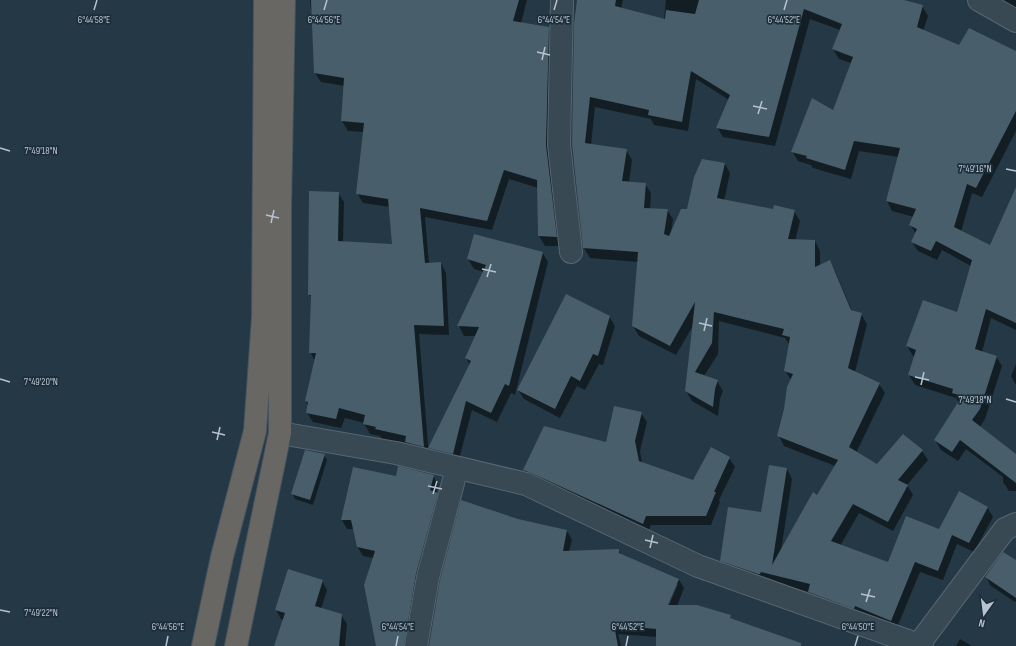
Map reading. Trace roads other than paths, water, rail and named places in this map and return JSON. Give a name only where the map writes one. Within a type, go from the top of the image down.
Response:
[{"type":"highway","points":[[203,646],[222,557],[255,432],[263,317],[265,0]]},
{"type":"highway","points":[[236,646],[280,433],[280,210],[284,0]]},
{"type":"street","points":[[562,0],[559,145],[571,252]]},
{"type":"street","points":[[979,0],[1016,21]]},
{"type":"street","points":[[280,433],[396,453],[526,484],[698,566],[920,645],[1005,529],[1016,524]]},
{"type":"street","points":[[416,646],[428,577],[457,468]]}]
